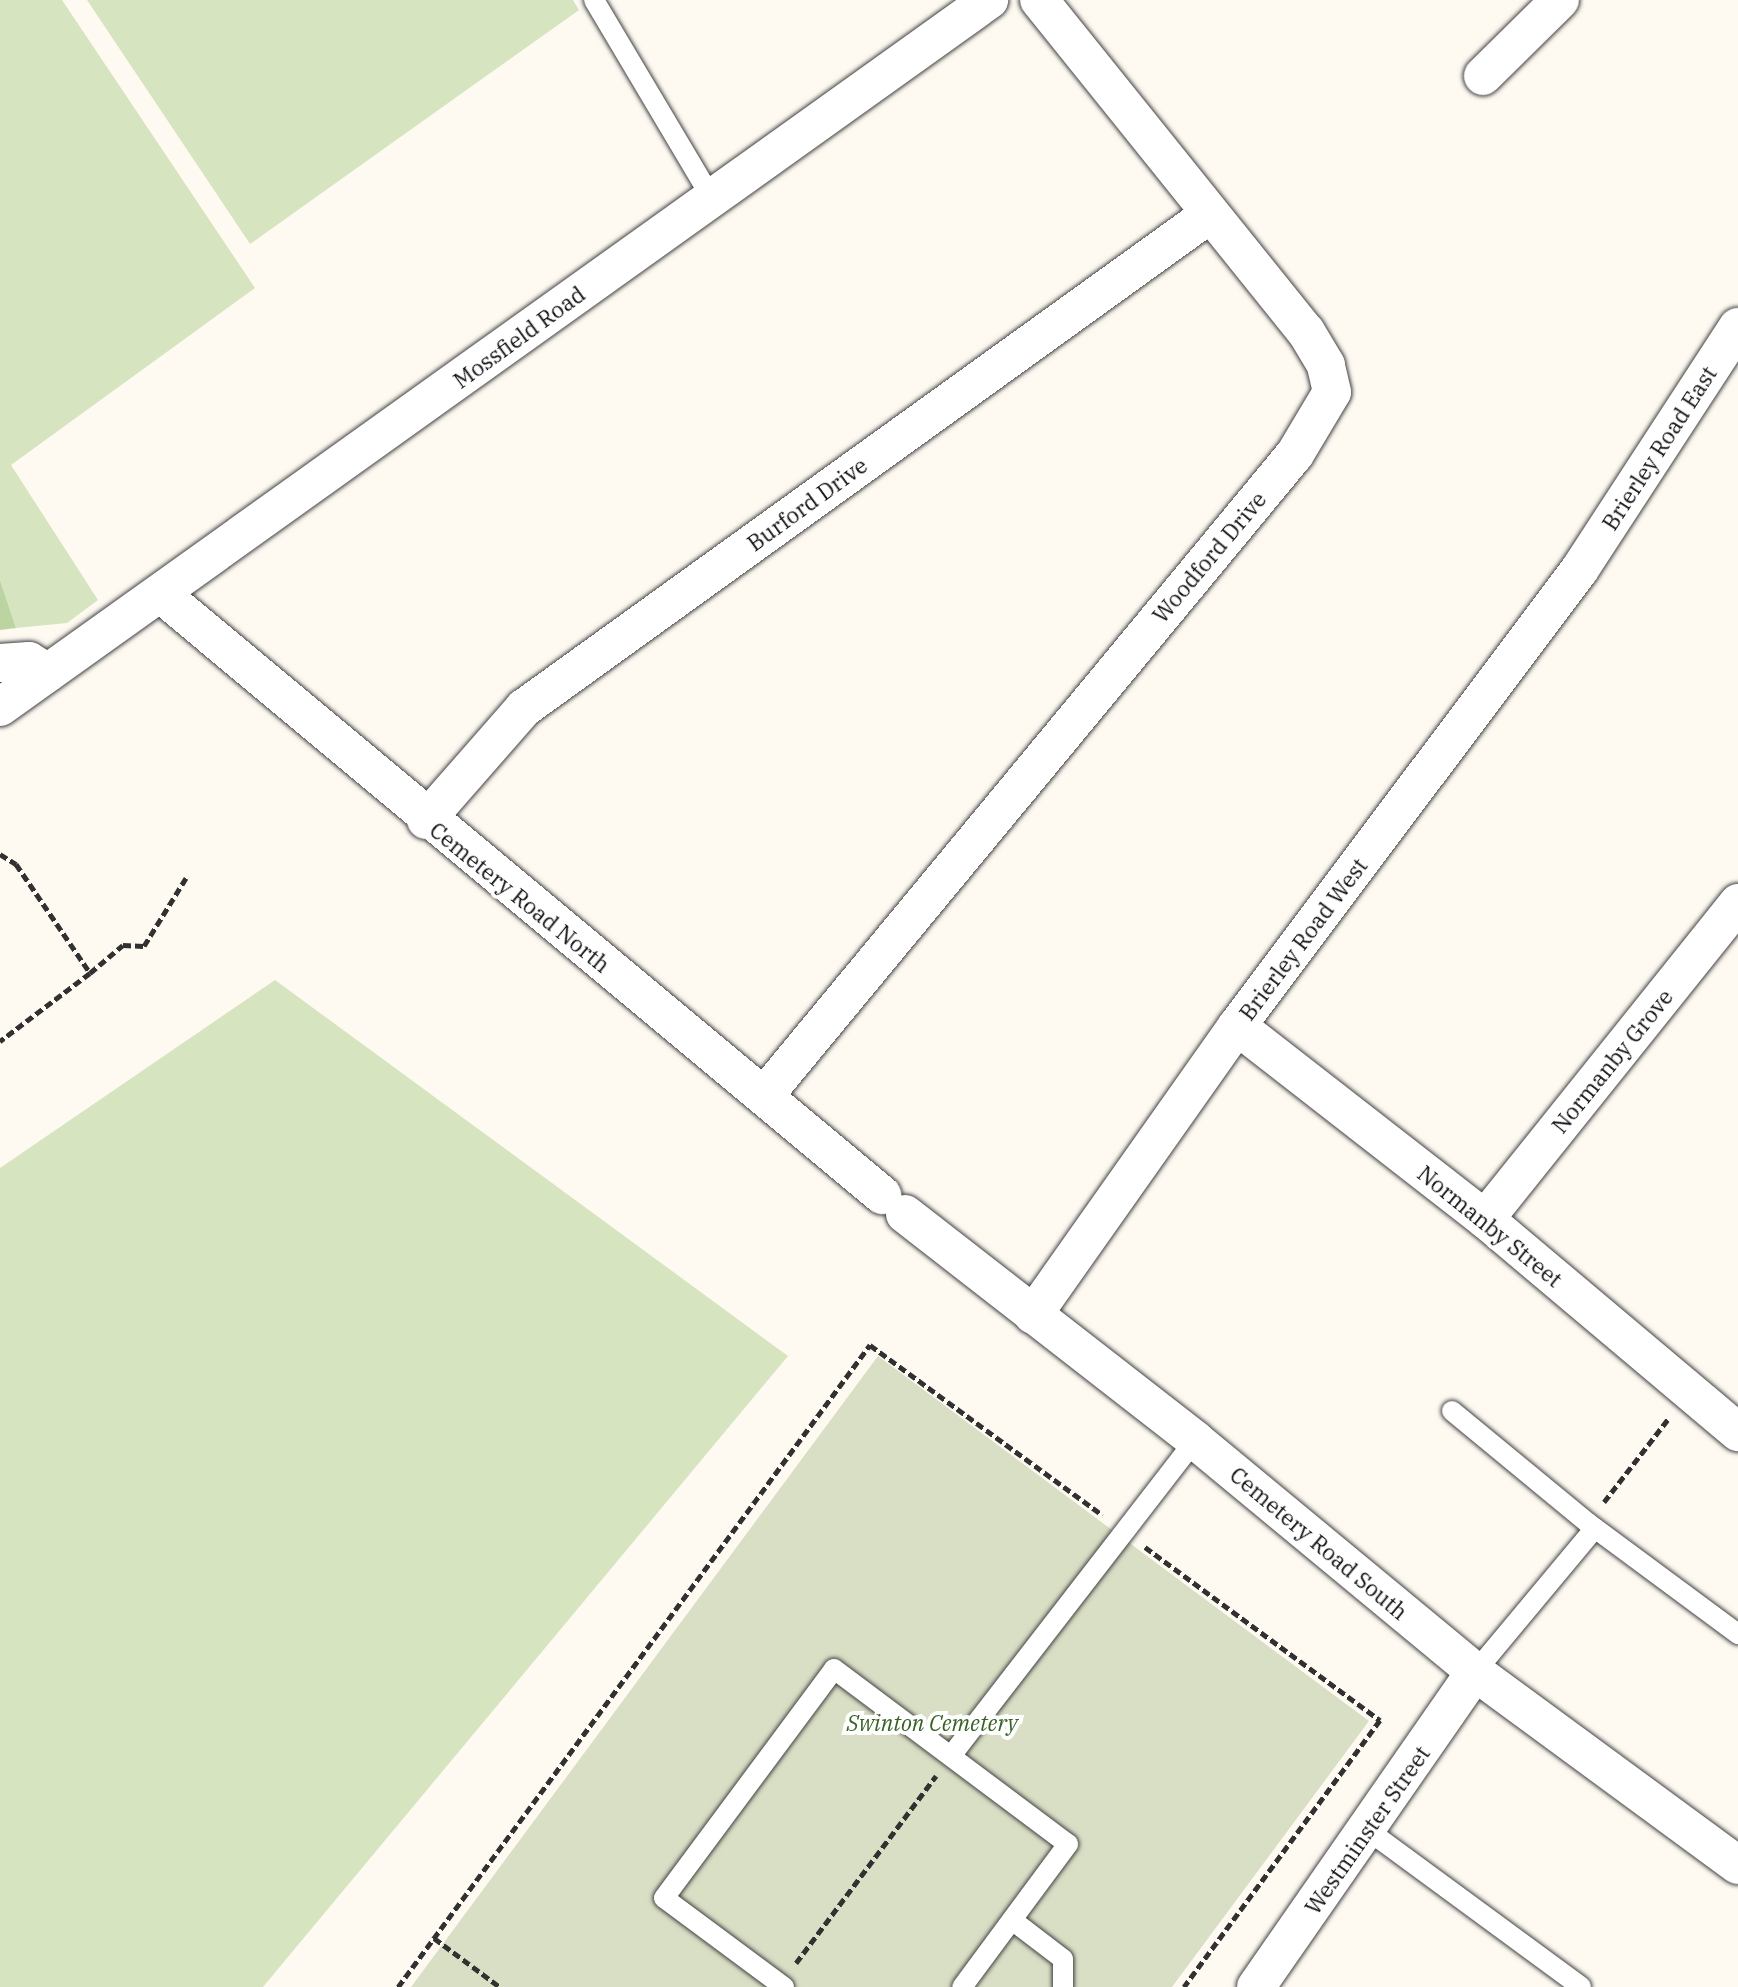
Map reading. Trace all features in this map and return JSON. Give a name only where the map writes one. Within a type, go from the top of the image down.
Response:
[{"type":"street","name":"Mossfield Road","points":[[0,707],[989,0]]},
{"type":"street","name":"Woodford Drive","points":[[764,1096],[1316,424],[1332,392],[1326,365],[1039,0]]},
{"type":"street","points":[[1483,76],[1560,0]]},
{"type":"street","name":"Burford Drive","points":[[426,820],[524,708],[1210,214]]},
{"type":"street","name":"Brierley Road East","points":[[1580,569],[1738,327]]},
{"type":"street","name":"Brierley Road West","points":[[1033,1315],[1237,1026],[1580,569]]},
{"type":"street","name":"Cemetery Road North","points":[[161,594],[426,820],[894,1204]]},
{"type":"street","points":[[0,663],[29,661],[48,673]]},
{"type":"street","name":"Normanby Grove","points":[[1485,1219],[1738,903]]},
{"type":"street","name":"Normanby Street","points":[[1237,1026],[1485,1219],[1738,1432]]},
{"type":"street","name":"Cemetery Road South","points":[[894,1204],[1195,1440],[1475,1672],[1738,1865]]},
{"type":"street","name":"Westminster Street","points":[[1256,1987],[1369,1831],[1475,1672]]},
{"type":"lane","points":[[594,0],[712,199]]},
{"type":"lane","points":[[1452,1411],[1591,1526],[1738,1634]]},
{"type":"lane","points":[[951,1756],[1195,1440]]},
{"type":"lane","points":[[1475,1672],[1591,1526]]},
{"type":"lane","points":[[781,1986],[664,1898],[834,1669],[1068,1844],[962,1987]]},
{"type":"lane","points":[[1369,1831],[1581,1987]]},
{"type":"lane","points":[[1012,1920],[1063,1959],[1063,1987]]},
{"type":"path","points":[[0,854],[16,864],[90,973]]},
{"type":"path","points":[[0,1041],[123,945],[144,946],[186,878]]},
{"type":"path","points":[[398,1987],[870,1345],[1380,1720],[1184,1987]]},
{"type":"path","points":[[1591,1526],[1689,1392]]},
{"type":"path","points":[[781,1986],[951,1756]]},
{"type":"path","points":[[434,1938],[500,1987]]},
{"type":"green space","points":[[0,0],[62,0],[255,288],[11,465],[98,600],[67,623],[16,628],[0,580]]},
{"type":"green space","points":[[87,0],[573,0],[579,10],[250,244]]},
{"type":"green space","points":[[0,580],[16,628],[0,630]]},
{"type":"green space","points":[[275,980],[788,1356],[263,1987],[0,1987],[0,1168]]},
{"type":"green space","name":"Swinton Cemetery","points":[[878,1356],[1369,1721],[1172,1987],[411,1987]]}]
